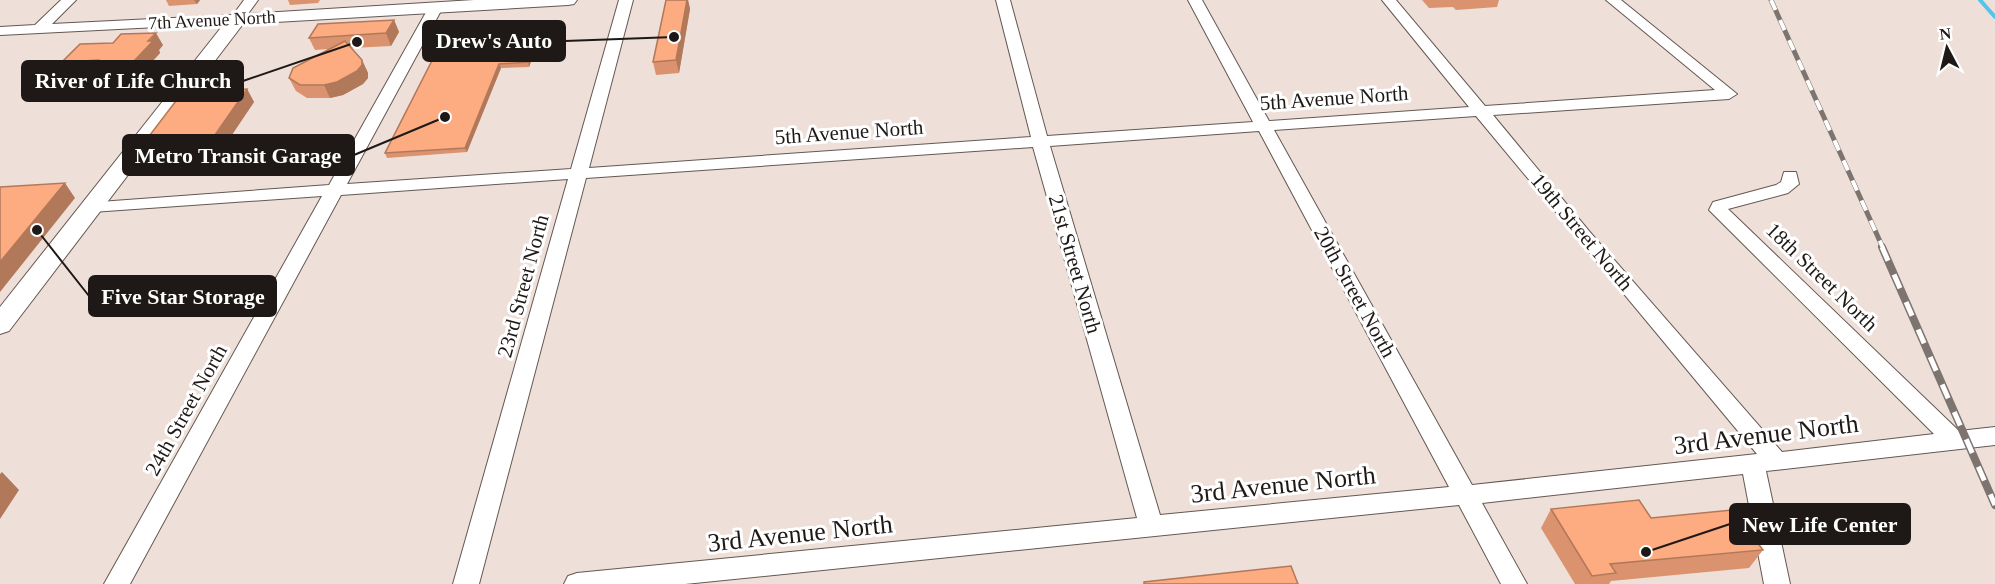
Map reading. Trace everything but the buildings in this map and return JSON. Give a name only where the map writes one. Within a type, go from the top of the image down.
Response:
[{"type":"main road","name":"7th Avenue North","points":[[237,19],[568,0]]},
{"type":"main road","points":[[0,325],[237,19]]},
{"type":"street","points":[[39,29],[69,0]]},
{"type":"street","points":[[237,19],[251,0]]},
{"type":"street","name":"23rd Street North","points":[[466,584],[626,0]]},
{"type":"street","name":"21st Street North","points":[[1003,0],[1150,526]]},
{"type":"street","name":"20th Street North","points":[[1195,0],[1514,584]]},
{"type":"street","name":"19th Street North","points":[[1389,0],[1777,462]]},
{"type":"street","name":"5th Avenue North","points":[[92,207],[1729,94],[1613,0]]},
{"type":"street","name":"24th Street North","points":[[117,584],[436,7]]},
{"type":"street","name":"7th Avenue North","points":[[0,31],[237,19]]},
{"type":"street","name":"18th Street North","points":[[1790,176],[1790,184],[1782,189],[1719,206],[1718,210],[1954,440]]},
{"type":"street","name":"3rd Avenue North","points":[[577,584],[1466,495],[1995,436]]},
{"type":"street","points":[[1753,464],[1777,584]]},
{"type":"waterway","points":[[1980,0],[1995,17]]},
{"type":"railway","points":[[1771,0],[1883,248]]},
{"type":"railway","points":[[1882,247],[1995,505]]},
{"type":"place","name":"Drew's Auto","points":[[674,37]]},
{"type":"place","name":"River of Life Church","points":[[357,42]]},
{"type":"place","name":"Metro Transit Garage","points":[[445,117]]},
{"type":"place","name":"Five Star Storage","points":[[37,230]]},
{"type":"place","name":"New Life Center","points":[[1646,552]]}]
